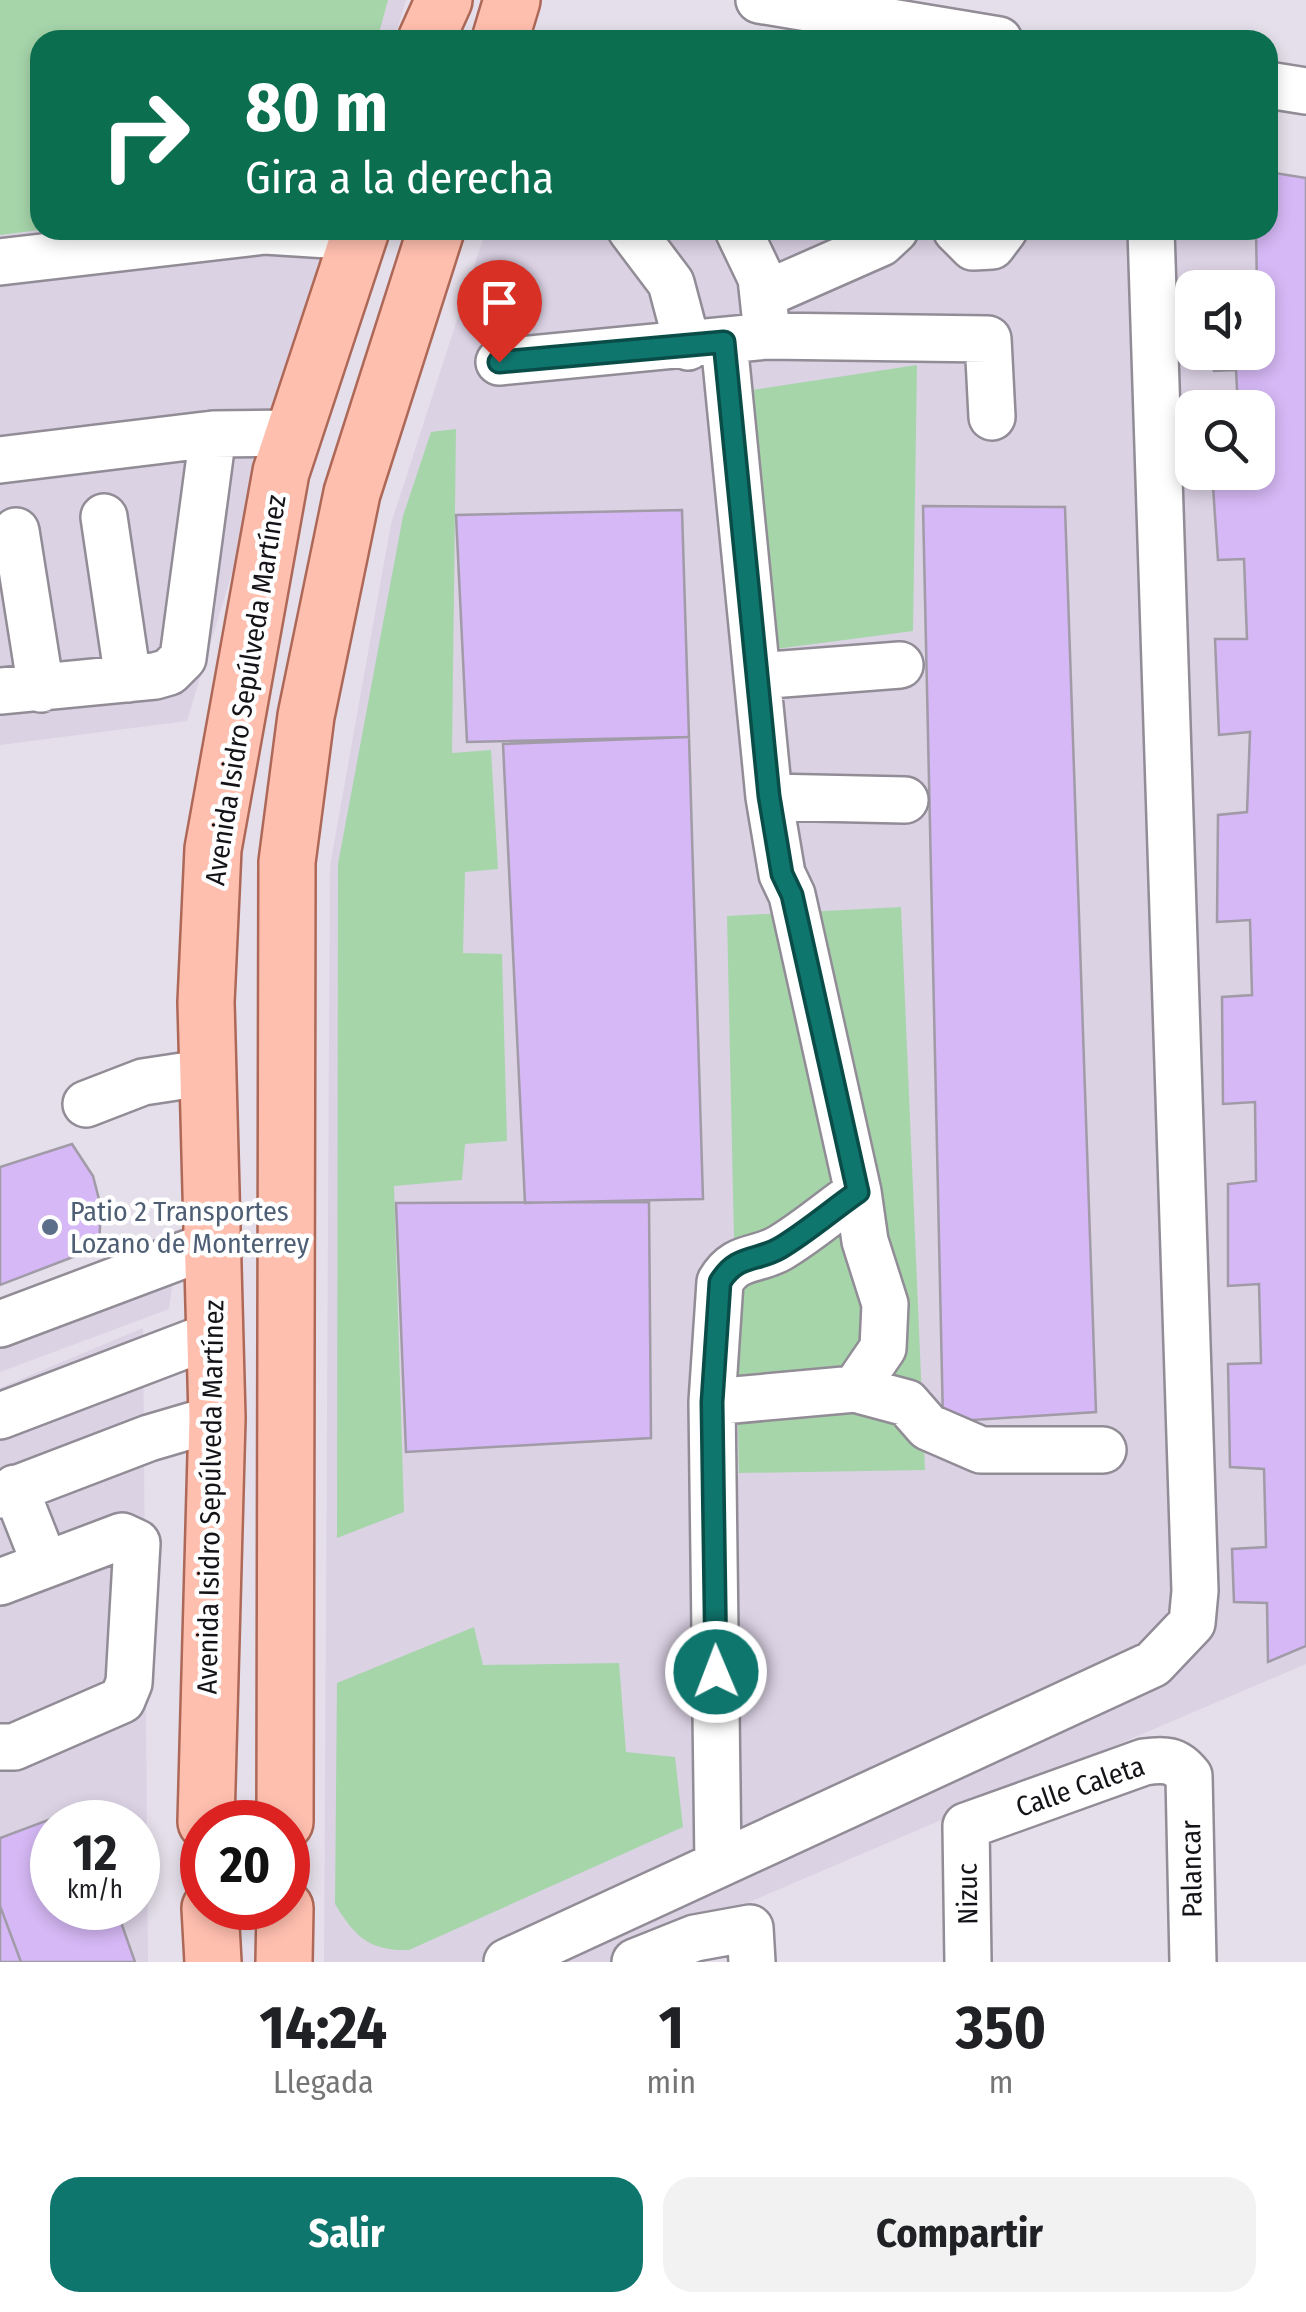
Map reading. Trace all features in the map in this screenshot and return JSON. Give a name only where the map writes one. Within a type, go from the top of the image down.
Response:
[{"type":"main road","points":[[430,30],[444,0]]},
{"type":"main road","points":[[503,30],[512,0]]},
{"type":"main road","name":"Avenida Isidro Sepúlveda Martínez","points":[[207,1800],[217,1418],[206,1002],[213,849],[282,472],[358,240]]},
{"type":"main road","points":[[285,1800],[287,862],[306,716],[352,493],[433,240]]},
{"type":"main road","points":[[214,1477],[249,1476],[259,1486],[286,1610]]},
{"type":"main road","points":[[211,1930],[212,1962]]},
{"type":"main road","points":[[284,1962],[285,1930]]},
{"type":"street","points":[[759,0],[939,30]]},
{"type":"street","points":[[1278,87],[1306,91]]},
{"type":"street","points":[[0,262],[182,240]]},
{"type":"street","points":[[639,240],[671,283],[735,330]]},
{"type":"street","points":[[743,240],[761,278],[735,330],[769,796],[782,874],[792,895],[858,1192],[865,1241],[885,1304],[883,1348],[855,1389]]},
{"type":"street","points":[[735,330],[884,240]]},
{"type":"street","points":[[967,240],[974,246],[992,246],[996,240]]},
{"type":"street","points":[[507,1962],[1153,1664],[1192,1622],[1195,1572],[1151,240]]},
{"type":"street","points":[[499,362],[735,330],[988,339],[992,417]]},
{"type":"street","points":[[0,460],[213,434],[294,433]]},
{"type":"street","points":[[16,531],[20,690],[169,672],[183,658],[213,434]]},
{"type":"street","points":[[104,518],[128,679]]},
{"type":"street","points":[[758,676],[900,665]]},
{"type":"street","points":[[769,796],[905,800]]},
{"type":"street","points":[[86,1104],[143,1082],[210,1072]]},
{"type":"street","points":[[718,1864],[712,1402],[720,1282],[730,1266],[746,1256],[775,1252],[858,1192]]},
{"type":"street","points":[[0,1324],[210,1245]]},
{"type":"street","points":[[0,1416],[215,1334]]},
{"type":"street","points":[[712,1402],[855,1389],[907,1403],[928,1427],[981,1450],[1103,1450]]},
{"type":"street","points":[[45,1564],[8,1492],[149,1438],[217,1418]]},
{"type":"street","points":[[0,1582],[122,1536],[136,1543],[129,1683],[122,1700],[14,1747],[0,1747]]},
{"type":"street","name":"Calle Caleta","points":[[966,1826],[1144,1762],[1163,1759],[1180,1764],[1188,1776]]},
{"type":"street","name":"Palancar","points":[[1188,1776],[1193,1962]]},
{"type":"street","name":"Nizuc","points":[[966,1826],[968,1962]]},
{"type":"street","points":[[634,1962],[695,1938],[751,1945]]},
{"type":"shaded area","points":[[0,0],[406,0],[397,30],[30,30],[30,240],[333,240],[187,721],[0,745]]},
{"type":"shaded area","points":[[1278,211],[1306,216],[1306,1664],[609,1962],[324,1962],[330,866],[391,524],[483,240],[1278,240]]},
{"type":"shaded area","points":[[178,1244],[169,1309],[0,1372],[0,1310]]},
{"type":"shaded area","points":[[143,1328],[147,1800],[30,1800],[30,1930],[148,1930],[148,1962],[0,1962],[0,1388]]},
{"type":"green space","points":[[0,0],[388,0],[380,30],[30,30],[30,231],[0,235]]},
{"type":"green space","points":[[917,365],[913,631],[768,650],[745,391]]},
{"type":"green space","points":[[456,429],[452,753],[491,750],[498,869],[465,872],[463,953],[502,954],[507,1141],[465,1144],[462,1180],[394,1186],[404,1512],[337,1538],[338,864],[403,516],[431,432]]},
{"type":"green space","points":[[901,907],[925,1470],[739,1473],[727,916]]},
{"type":"green space","points":[[474,1627],[483,1665],[619,1663],[626,1752],[675,1757],[683,1827],[409,1950],[373,1945],[349,1925],[335,1904],[337,1683]]},
{"type":"building","points":[[1278,174],[1306,178],[1306,1646],[1268,1662],[1267,1603],[1234,1602],[1232,1549],[1266,1547],[1264,1469],[1230,1467],[1228,1364],[1261,1363],[1259,1284],[1228,1286],[1228,1184],[1256,1181],[1255,1102],[1223,1104],[1222,997],[1252,995],[1250,920],[1217,922],[1218,815],[1247,812],[1250,732],[1219,735],[1215,639],[1247,639],[1244,559],[1218,560],[1213,490],[1275,490],[1275,390],[1237,390],[1236,370],[1275,370],[1275,270],[1257,270],[1256,240],[1278,240]]},
{"type":"building","points":[[923,506],[1065,507],[1096,1412],[943,1422]]},
{"type":"building","points":[[682,510],[689,737],[467,742],[456,515]]},
{"type":"building","points":[[689,737],[703,1199],[525,1203],[503,744]]},
{"type":"building","name":"Patio 2 Transportes Lozano de Monterrey","points":[[72,1144],[93,1176],[101,1207],[99,1247],[0,1285],[0,1167]]},
{"type":"building","points":[[649,1202],[651,1438],[406,1452],[396,1203]]},
{"type":"building","points":[[30,1827],[30,1930],[124,1930],[135,1962],[21,1962],[0,1906],[0,1838]]},
{"type":"building","points":[[0,1906],[21,1962],[0,1962]]},
{"type":"place","name":"Patio 2 Transportes Lozano de Monterrey","points":[[50,1227]]},
{"type":"route","points":[[499,362],[724,342],[769,796],[782,874],[792,895],[858,1192],[775,1252],[746,1256],[730,1266],[720,1282],[712,1402],[716,1672]]}]
